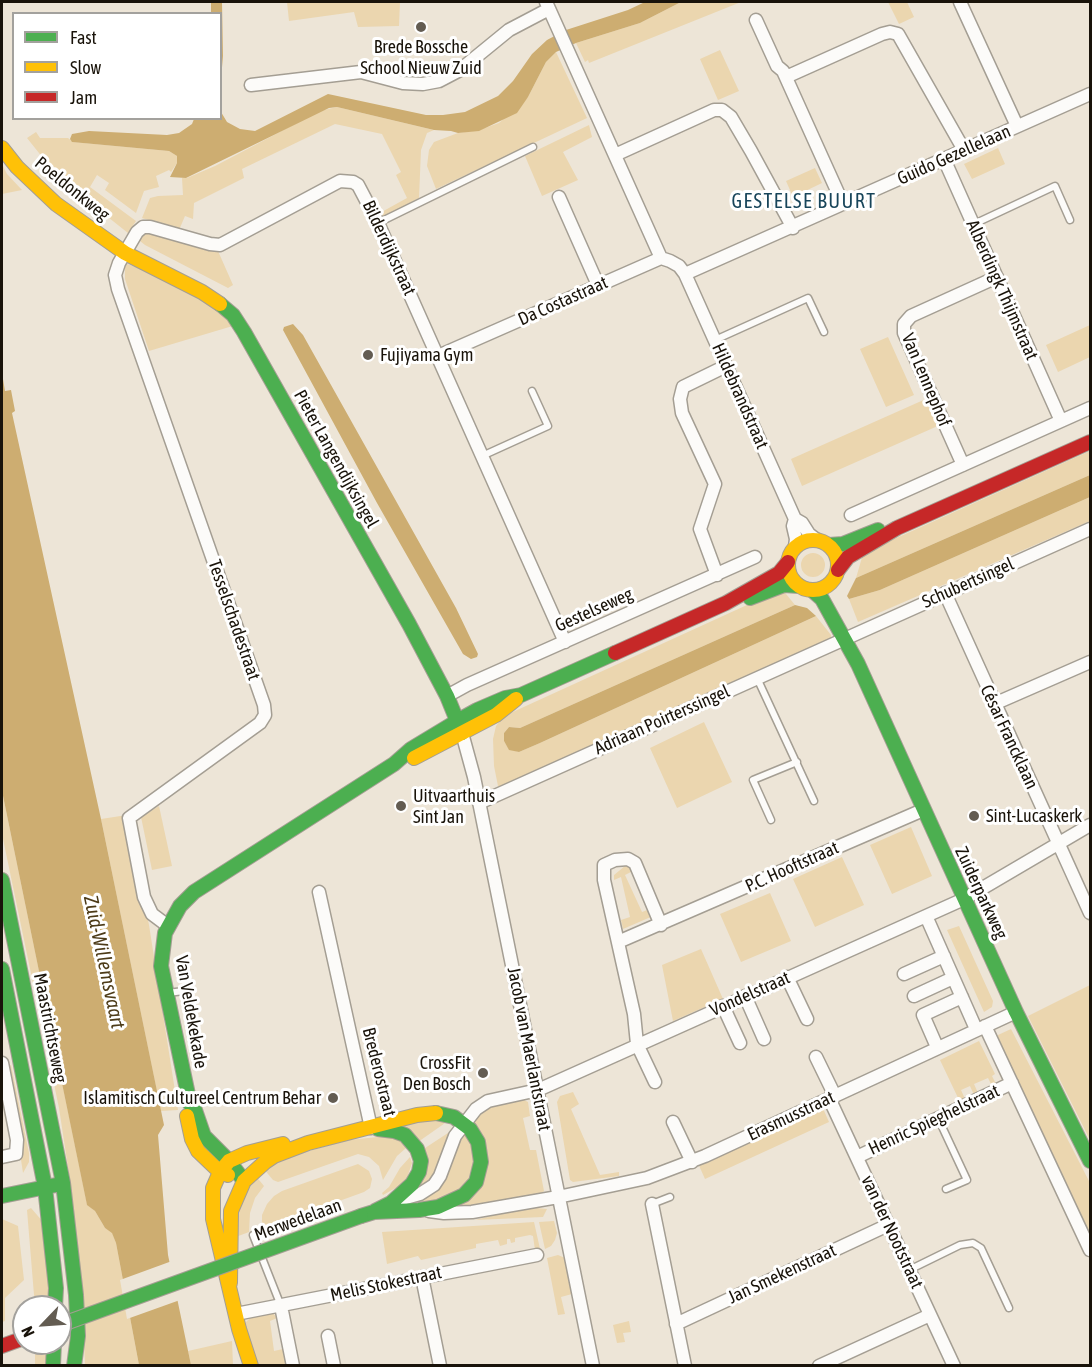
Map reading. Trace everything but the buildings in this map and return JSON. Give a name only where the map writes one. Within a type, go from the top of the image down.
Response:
[{"type":"main road","name":"Poeldonkweg","points":[[2,148],[17,167],[56,204],[125,253]]},
{"type":"main road","name":"Pieter Langendijksingel","points":[[125,253],[202,292],[217,301],[232,315],[274,384],[447,696],[460,726]]},
{"type":"main road","points":[[726,603],[744,600],[784,585],[824,588],[848,557],[897,528],[1090,442]]},
{"type":"main road","points":[[168,926],[180,906],[194,892],[394,764],[411,749],[460,726],[505,698],[521,694],[726,603],[779,573],[788,562],[795,547],[805,541],[843,544],[881,529],[897,528]]},
{"type":"main road","points":[[823,542],[836,554],[836,575]]},
{"type":"main road","points":[[788,562],[791,578],[806,588]]},
{"type":"main road","name":"Zuiderparkweg","points":[[836,575],[832,595],[845,638]]},
{"type":"main road","name":"Zuiderparkweg","points":[[806,588],[822,599],[858,664],[1016,1012],[1090,1161]]},
{"type":"main road","name":"Maastrichtseweg","points":[[2,880],[63,1184],[76,1295],[78,1336],[74,1365]]},
{"type":"main road","name":"Van Veldekekade","points":[[168,926],[162,942],[161,954],[166,994],[190,1104],[186,1113],[194,1143],[205,1159],[225,1167],[244,1181]]},
{"type":"main road","name":"Maastrichtseweg","points":[[2,969],[45,1187],[56,1295]]},
{"type":"main road","points":[[230,1283],[229,1218],[233,1204],[244,1181],[256,1168],[274,1156],[308,1143],[417,1115],[430,1113],[454,1117],[464,1124],[475,1137],[480,1148],[482,1161],[476,1182],[452,1202],[419,1210]]},
{"type":"main road","name":"Brederostraat","points":[[367,1214],[391,1203],[405,1192],[416,1178],[420,1167],[419,1155],[414,1144],[405,1135],[371,1128]]},
{"type":"main road","points":[[251,1365],[239,1329],[230,1283],[217,1238],[212,1211],[213,1188],[225,1167],[247,1153],[284,1143],[308,1143]]},
{"type":"main road","points":[[2,1196],[63,1184]]},
{"type":"main road","name":"Merwedelaan","points":[[72,1321],[367,1214],[419,1210]]},
{"type":"main road","points":[[238,1365],[239,1329]]},
{"type":"street","points":[[960,2],[1017,126]]},
{"type":"street","points":[[251,85],[361,72],[403,83],[423,84],[439,81],[460,70],[509,30],[548,5],[661,258],[679,266],[685,274]]},
{"type":"street","points":[[756,20],[777,66],[786,77],[843,204]]},
{"type":"street","points":[[786,77],[882,34],[890,32],[898,34],[964,150]]},
{"type":"street","name":"Guido Gezellelaan","points":[[685,274],[793,228],[1090,94]]},
{"type":"street","points":[[615,155],[714,110],[722,110],[731,117],[793,228]]},
{"type":"street","name":"Alberdingk Thijmstraat","points":[[944,159],[1060,421]]},
{"type":"street","name":"Bilderdijkstraat","points":[[125,253],[142,227],[150,227],[210,244],[220,244],[340,182],[353,182],[358,185],[378,223],[565,642]]},
{"type":"street","points":[[559,197],[598,285]]},
{"type":"street","name":"Tesselschadestraat","points":[[125,253],[118,263],[115,275],[118,289],[264,705],[265,716],[260,723],[129,818],[144,897],[152,914],[168,926]]},
{"type":"street","name":"Da Costastraat","points":[[438,356],[661,258]]},
{"type":"street","name":"Hildebrandstraat","points":[[685,274],[795,519],[802,523],[809,534],[823,542]]},
{"type":"street","name":"Van Lennephof","points":[[963,465],[904,333],[904,324],[911,316],[997,277]]},
{"type":"street","points":[[717,575],[700,529],[715,484],[681,413],[680,399],[683,387],[726,366]]},
{"type":"street","points":[[851,515],[1090,408]]},
{"type":"street","name":"Hildebrandstraat","points":[[795,519],[793,526],[795,547]]},
{"type":"street","name":"Schubertsingel","points":[[845,638],[1090,529]]},
{"type":"street","name":"Gestelseweg","points":[[447,696],[755,557]]},
{"type":"street","name":"César Francklaan","points":[[945,593],[1090,913]]},
{"type":"street","name":"Adriaan Poirterssingel","points":[[479,802],[845,638]]},
{"type":"street","points":[[994,704],[1090,662]]},
{"type":"street","name":"Jacob van Maerlantstraat","points":[[460,726],[479,802],[593,1365]]},
{"type":"street","name":"P.C. Hooftstraat","points":[[618,942],[923,810]]},
{"type":"street","name":"Vondelstraat","points":[[391,1203],[420,1194],[434,1185],[440,1176],[452,1140],[476,1109],[488,1101],[538,1090],[964,899],[1090,825]]},
{"type":"street","points":[[655,1082],[637,1044],[634,1014],[604,880],[604,865],[615,860],[628,859],[635,863],[661,925]]},
{"type":"street","name":"Brederostraat","points":[[319,892],[371,1128]]},
{"type":"street","points":[[926,916],[962,997],[1012,1083],[1090,1250]]},
{"type":"street","points":[[904,974],[944,957]]},
{"type":"street","points":[[787,977],[807,1019]]},
{"type":"street","points":[[914,996],[953,978]]},
{"type":"street","points":[[745,996],[764,1039]]},
{"type":"street","points":[[937,1047],[923,1015],[962,997]]},
{"type":"street","points":[[723,1006],[740,1043]]},
{"type":"street","name":"Erasmusstraat","points":[[558,1197],[647,1178],[692,1162],[1016,1012]]},
{"type":"street","name":"van der Nootstraat","points":[[816,1057],[857,1157],[954,1365]]},
{"type":"street","points":[[2,1063],[17,1140],[16,1154],[2,1157]]},
{"type":"street","name":"Henric Spieghelstraat","points":[[857,1157],[1012,1083]]},
{"type":"street","points":[[673,1122],[692,1162]]},
{"type":"street","name":"Merwedelaan","points":[[419,1210],[444,1213],[472,1212],[558,1197]]},
{"type":"street","points":[[652,1204],[685,1365]]},
{"type":"street","name":"Jan Smekenstraat","points":[[676,1324],[888,1225]]},
{"type":"street","name":"Melis Stokestraat","points":[[236,1314],[537,1255]]},
{"type":"street","points":[[422,1277],[440,1365]]},
{"type":"street","points":[[281,1306],[293,1365]]},
{"type":"street","points":[[819,1365],[840,1361],[930,1315]]},
{"type":"street","points":[[328,1336],[334,1365]]},
{"type":"lane","points":[[378,223],[533,147]]},
{"type":"lane","points":[[973,224],[1055,186],[1070,220]]},
{"type":"lane","points":[[715,340],[808,298],[824,332]]},
{"type":"lane","points":[[482,456],[548,426],[532,391]]},
{"type":"lane","points":[[757,677],[814,801]]},
{"type":"lane","points":[[771,820],[753,780],[797,762]]},
{"type":"lane","points":[[166,994],[191,990]]},
{"type":"lane","points":[[938,1118],[967,1180],[946,1189]]},
{"type":"lane","points":[[652,1204],[670,1197]]},
{"type":"lane","points":[[254,1234],[281,1306]]},
{"type":"lane","points":[[909,1270],[960,1245],[973,1243],[981,1248],[1009,1308]]},
{"type":"shaded area","points":[[287,2],[400,2],[399,26],[358,27],[354,12],[289,21]]},
{"type":"shaded area","points":[[681,2],[741,2],[589,63],[588,60],[585,62],[576,43],[640,23]]},
{"type":"shaded area","points":[[888,2],[907,2],[914,17],[899,24]]},
{"type":"shaded area","points":[[720,50],[739,91],[718,100],[700,59]]},
{"type":"shaded area","points":[[556,52],[587,118],[436,189],[427,166],[429,150],[434,142],[458,133],[479,130],[499,123],[528,97],[546,62]]},
{"type":"shaded area","points":[[337,107],[434,130],[427,133],[421,150],[419,198],[380,219],[378,214],[407,198],[396,175],[401,172],[382,134],[335,124],[242,169],[244,178],[194,203],[193,219],[185,216],[179,230],[142,218],[150,198],[183,195],[182,178],[215,166],[320,111]]},
{"type":"shaded area","points":[[589,125],[592,137],[563,152],[578,180],[542,196],[525,156]]},
{"type":"shaded area","points":[[36,132],[40,138],[68,138],[73,142],[169,151],[177,156],[177,163],[171,172],[169,170],[156,176],[159,187],[144,191],[136,213],[105,190],[109,183],[97,175],[90,187],[136,221],[128,233],[65,183],[27,138]]},
{"type":"shaded area","points":[[998,148],[1005,164],[972,179],[964,164]]},
{"type":"shaded area","points":[[2,164],[7,174],[22,190],[2,194]]},
{"type":"shaded area","points":[[815,168],[822,183],[793,197],[786,181]]},
{"type":"shaded area","points":[[150,232],[208,251],[218,251],[233,285],[228,288],[145,245],[140,241],[141,236]]},
{"type":"shaded area","points":[[125,263],[157,275],[201,298],[236,325],[149,351],[125,279]]},
{"type":"shaded area","points":[[1090,325],[1090,357],[1058,372],[1046,345]]},
{"type":"shaded area","points":[[888,337],[914,395],[886,407],[860,349]]},
{"type":"shaded area","points":[[928,398],[940,425],[802,486],[791,459]]},
{"type":"shaded area","points":[[1090,451],[1090,475],[856,578],[863,554],[872,549]]},
{"type":"shaded area","points":[[1090,497],[1090,521],[858,622],[849,599],[880,590]]},
{"type":"shaded area","points":[[808,553],[818,553],[825,560],[825,570],[818,577],[808,577],[801,570],[801,560]]},
{"type":"shaded area","points":[[782,589],[795,605],[520,728],[509,727],[504,733],[504,741],[509,749],[519,752],[816,616],[831,635],[831,639],[498,786],[494,766],[493,739],[496,726],[504,716]]},
{"type":"shaded area","points":[[704,722],[732,782],[677,808],[650,748]]},
{"type":"shaded area","points":[[2,791],[87,1204],[95,1211],[105,1228],[112,1232],[116,1243],[139,1365],[85,1365],[82,1294],[71,1187],[59,1108],[2,834]]},
{"type":"shaded area","points":[[159,806],[172,866],[152,870],[141,817]]},
{"type":"shaded area","points":[[127,815],[149,925],[178,1110],[161,1111],[101,819]]},
{"type":"shaded area","points":[[911,827],[932,876],[892,894],[870,845]]},
{"type":"shaded area","points":[[842,857],[864,905],[815,927],[793,879]]},
{"type":"shaded area","points":[[625,866],[630,867],[633,871],[625,875],[642,912],[650,909],[653,916],[623,929],[621,920],[630,917],[621,877],[614,880],[614,875]]},
{"type":"shaded area","points":[[770,893],[791,941],[741,962],[720,914]]},
{"type":"shaded area","points":[[959,926],[993,1001],[992,1007],[984,1012],[947,930]]},
{"type":"shaded area","points":[[701,949],[723,999],[673,1021],[662,965]]},
{"type":"shaded area","points":[[1090,985],[1090,1140],[1028,1016]]},
{"type":"shaded area","points":[[1011,1029],[1090,1183],[1090,1235],[998,1039],[998,1035]]},
{"type":"shaded area","points":[[979,1041],[995,1074],[992,1076],[996,1084],[992,1086],[988,1078],[974,1084],[978,1093],[974,1095],[970,1086],[961,1090],[965,1099],[960,1102],[940,1060]]},
{"type":"shaded area","points":[[11,1065],[29,1153],[29,1162],[23,1173],[7,1067]]},
{"type":"shaded area","points":[[573,1092],[579,1104],[571,1109],[600,1175],[619,1172],[619,1176],[573,1182],[570,1180],[557,1102],[560,1096]]},
{"type":"shaded area","points":[[522,1099],[528,1102],[530,1116],[523,1118],[530,1150],[536,1150],[544,1191],[539,1195],[461,1209],[460,1203],[476,1191],[471,1123],[486,1107]]},
{"type":"shaded area","points":[[821,1104],[829,1122],[705,1179],[697,1161]]},
{"type":"shaded area","points":[[415,1120],[448,1121],[418,1142],[401,1128]]},
{"type":"shaded area","points":[[451,1131],[435,1174],[422,1188],[419,1183],[422,1150]]},
{"type":"shaded area","points":[[465,1131],[476,1154],[466,1187],[438,1202],[415,1202],[430,1195],[437,1188],[459,1138]]},
{"type":"shaded area","points":[[392,1137],[406,1148],[397,1156],[383,1180],[379,1166],[369,1157],[358,1154],[278,1182],[273,1180],[263,1168],[276,1160],[349,1140]]},
{"type":"shaded area","points":[[410,1157],[412,1163],[407,1178],[401,1185],[383,1195],[382,1193],[389,1187],[400,1168]]},
{"type":"shaded area","points":[[358,1164],[369,1171],[372,1179],[370,1188],[262,1229],[262,1215],[274,1196],[282,1191]]},
{"type":"shaded area","points":[[255,1175],[264,1186],[255,1198],[250,1213],[249,1232],[233,1238],[233,1220]]},
{"type":"shaded area","points":[[31,1208],[44,1223],[51,1295],[34,1295],[27,1210]]},
{"type":"shaded area","points":[[547,1209],[543,1217],[475,1220],[507,1212]]},
{"type":"shaded area","points":[[2,1219],[18,1226],[24,1280],[5,1298],[5,1321],[2,1322]]},
{"type":"shaded area","points":[[554,1221],[557,1233],[555,1240],[545,1249],[539,1222]]},
{"type":"shaded area","points":[[534,1222],[540,1249],[535,1250],[533,1236],[530,1235],[515,1238],[515,1242],[511,1243],[510,1239],[507,1239],[507,1244],[500,1246],[498,1240],[476,1244],[476,1248],[421,1260],[418,1256],[387,1264],[382,1232]]},
{"type":"shaded area","points":[[558,1255],[565,1258],[572,1294],[561,1297],[565,1314],[558,1315],[547,1258]]},
{"type":"shaded area","points":[[267,1312],[273,1313],[277,1318],[270,1321],[274,1351],[283,1349],[287,1365],[254,1365],[245,1329],[246,1322],[251,1317]]},
{"type":"shaded area","points":[[629,1321],[631,1332],[623,1333],[625,1342],[617,1343],[613,1325]]},
{"type":"shaded area","points":[[232,1341],[233,1365],[191,1365],[188,1351]]},
{"type":"shaded area","points":[[35,1355],[49,1355],[49,1365],[35,1366]]},
{"type":"water","points":[[211,2],[222,2],[223,56],[222,68],[222,12],[211,12]]},
{"type":"water","points":[[645,2],[681,2],[640,23],[576,43],[556,52],[546,62],[517,113],[479,131],[458,133],[434,130],[337,107],[329,108],[186,178],[170,177],[177,163],[177,156],[169,151],[72,142],[70,139],[72,134],[89,131],[167,135],[179,133],[192,124],[194,120],[222,120],[222,114],[227,122],[240,129],[255,131],[328,94],[426,115],[465,112],[498,96],[513,81],[532,54],[547,40],[566,30],[628,10]]},
{"type":"water","points":[[293,324],[303,335],[456,608],[478,654],[477,657],[471,659],[463,654],[377,503],[283,330],[284,327]]},
{"type":"water","name":"Zuid-Willemsvaart","points":[[2,373],[5,391],[11,390],[15,411],[12,413],[101,819],[164,1125],[158,1135],[168,1255],[191,1365],[139,1365],[116,1243],[112,1233],[105,1228],[95,1211],[87,1205],[2,791]]},
{"type":"water","points":[[1090,475],[1090,497],[880,590],[849,599],[847,596],[856,578]]},
{"type":"water","points":[[795,605],[807,608],[816,616],[519,752],[509,750],[504,741],[504,733],[509,727],[520,728]]},
{"type":"pier","points":[[172,1261],[180,1300],[127,1319],[120,1280]]},
{"type":"traffic: fast","points":[[220,304],[233,315],[244,332],[409,624],[447,696],[462,733]]},
{"type":"traffic: fast","points":[[829,545],[843,544],[878,530]]},
{"type":"traffic: fast","points":[[750,598],[784,585],[799,586]]},
{"type":"traffic: fast","points":[[812,590],[822,599],[858,664],[1016,1012],[1090,1161]]},
{"type":"traffic: fast","points":[[244,1181],[229,1161],[204,1136],[195,1110],[190,1104],[161,966],[165,933],[180,906],[194,892],[394,764],[411,749],[459,720],[477,710],[505,698],[521,695],[615,653]]},
{"type":"traffic: fast","points":[[2,880],[63,1183],[76,1295],[78,1336],[74,1366]]},
{"type":"traffic: fast","points":[[2,969],[45,1187],[56,1295]]},
{"type":"traffic: fast","points":[[361,1216],[374,1212],[438,1207],[464,1195],[476,1182],[481,1162],[478,1142],[470,1129],[454,1117],[436,1113]]},
{"type":"traffic: fast","points":[[375,1211],[391,1203],[412,1184],[419,1172],[421,1161],[417,1149],[405,1135],[378,1129]]},
{"type":"traffic: fast","points":[[2,1196],[56,1185]]},
{"type":"traffic: fast","points":[[72,1321],[361,1216]]},
{"type":"traffic: fast","points":[[53,1355],[53,1366]]},
{"type":"traffic: slow","points":[[2,148],[17,167],[56,204],[125,253],[202,292],[220,304]]},
{"type":"traffic: slow","points":[[808,540],[818,540],[831,547],[838,560],[838,565],[838,570],[831,583],[818,590],[808,590],[799,586],[792,579],[788,570],[788,560],[792,551],[799,544],[808,540]]},
{"type":"traffic: slow","points":[[414,758],[496,715],[516,699]]},
{"type":"traffic: slow","points":[[230,1283],[231,1211],[244,1181],[265,1162],[274,1156],[308,1143],[417,1115],[436,1113]]},
{"type":"traffic: slow","points":[[187,1116],[192,1139],[198,1151],[220,1172],[228,1175]]},
{"type":"traffic: slow","points":[[251,1366],[239,1329],[213,1219],[213,1188],[220,1172],[229,1161],[247,1153],[283,1144]]},
{"type":"traffic: jam","points":[[838,570],[848,557],[897,528],[1090,442]]},
{"type":"traffic: jam","points":[[615,653],[726,603],[779,573],[788,562]]},
{"type":"traffic: jam","points":[[2,1346],[12,1342]]},
{"type":"place","name":"Brede Bossche School Nieuw Zuid","points":[[421,27]]},
{"type":"place","name":"Fujiyama Gym","points":[[368,355]]},
{"type":"place","name":"Uitvaarthuis Sint Jan","points":[[401,806]]},
{"type":"place","name":"Sint-Lucaskerk","points":[[974,816]]},
{"type":"place","name":"CrossFit Den Bosch","points":[[483,1073]]},
{"type":"place","name":"Islamitisch Cultureel Centrum Behar","points":[[333,1098]]},
{"type":"district","name":"GESTELSE BUURT","points":[[804,202]]}]
